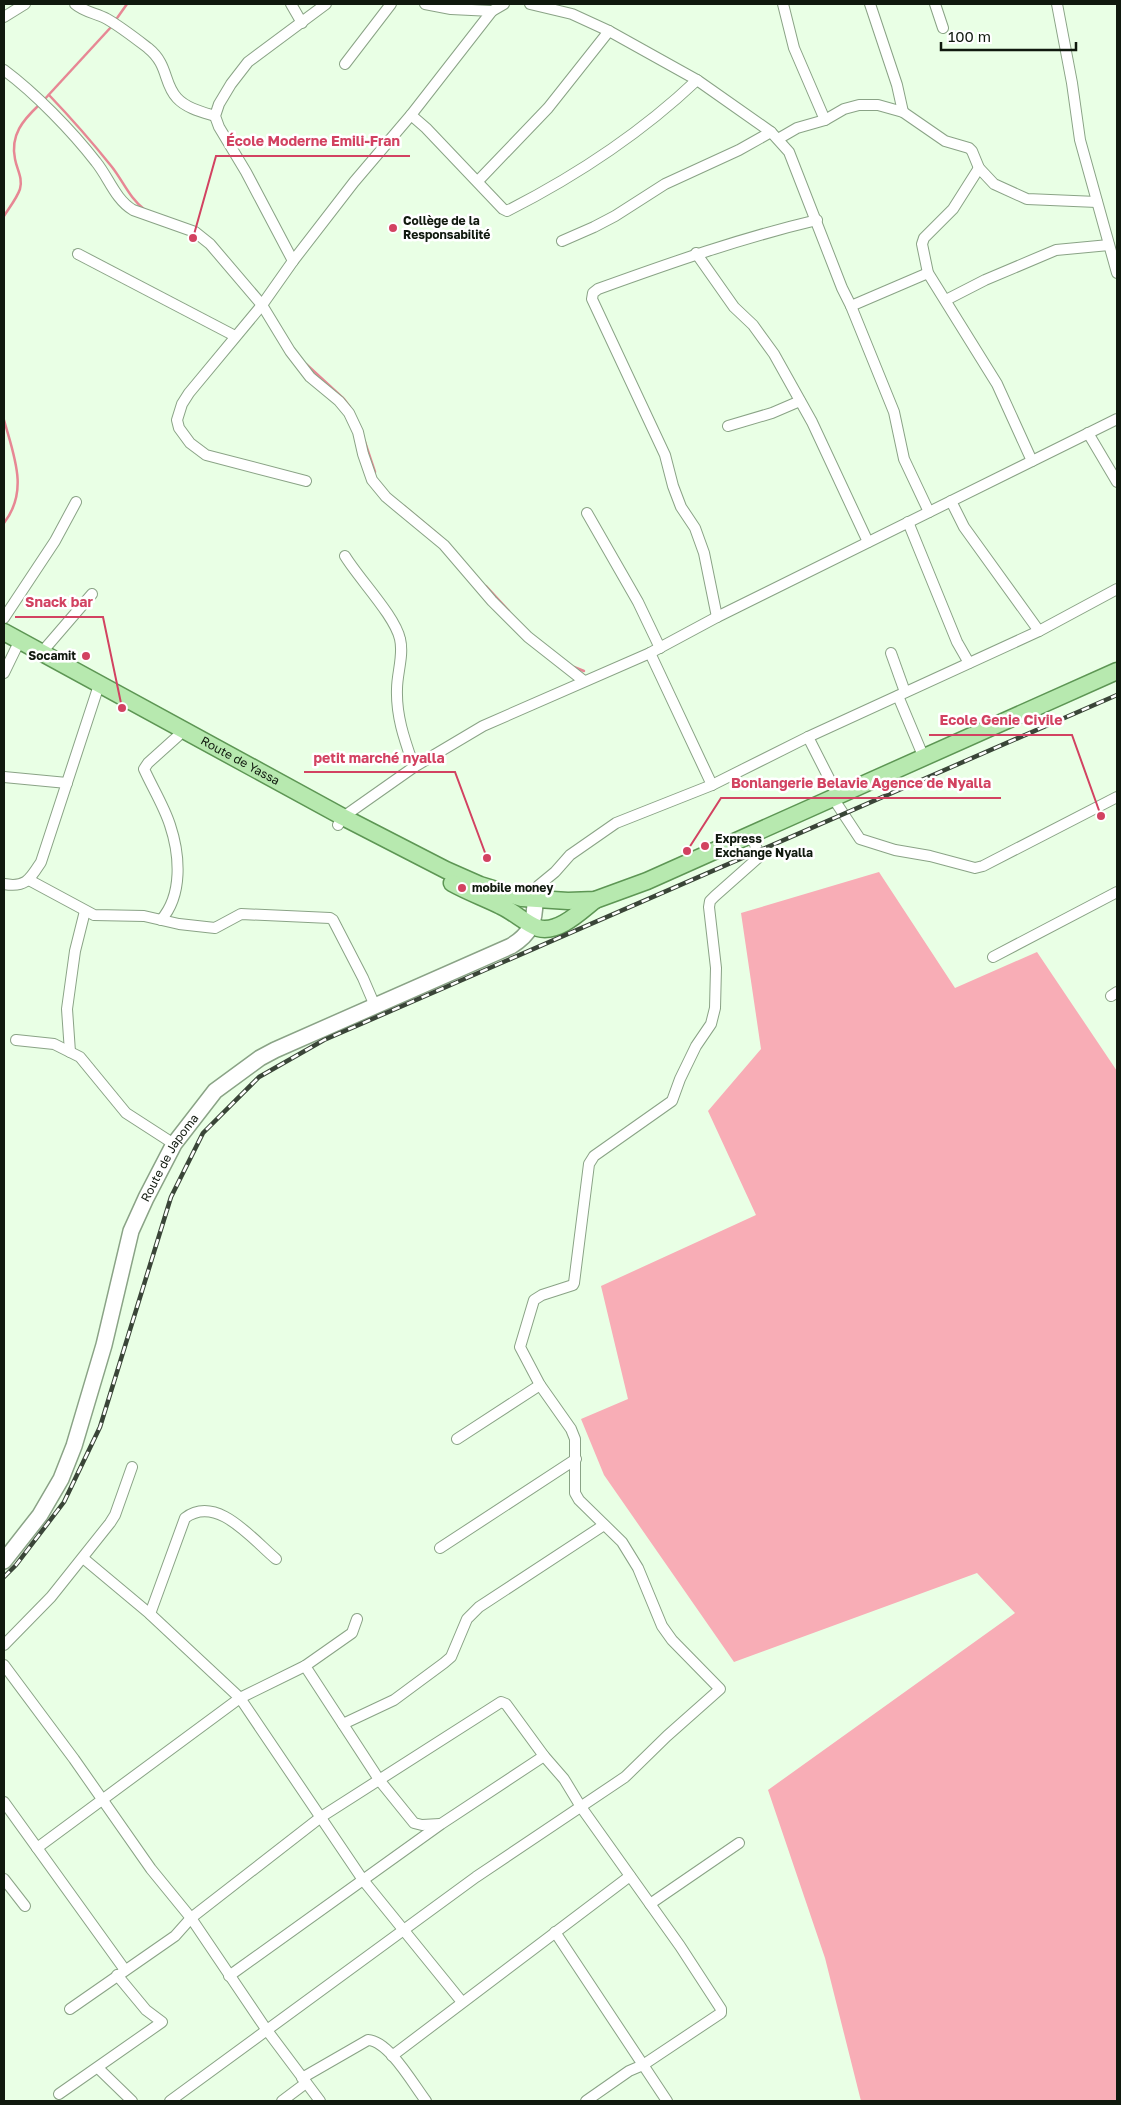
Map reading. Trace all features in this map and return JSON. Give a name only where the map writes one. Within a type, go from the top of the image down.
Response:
[{"type":"main road","name":"Route de Yassa","points":[[4,632],[13,645],[99,687],[340,821]]},
{"type":"main road","name":"Route de Yassa","points":[[13,645],[42,652],[178,736],[476,890]]},
{"type":"main road","points":[[476,890],[522,898],[568,902],[595,900],[647,881],[1117,671]]},
{"type":"main road","points":[[476,890],[532,925],[546,929],[569,919],[595,900]]},
{"type":"street","points":[[4,17],[25,4]]},
{"type":"street","points":[[75,4],[84,10],[105,18],[149,49],[163,63],[174,94],[178,99],[187,106],[215,116]]},
{"type":"street","points":[[291,4],[302,23]]},
{"type":"street","points":[[293,261],[246,172],[219,127],[215,116],[219,104],[231,84],[248,62],[326,4]]},
{"type":"street","points":[[345,64],[391,4]]},
{"type":"street","points":[[425,4],[451,9],[492,11]]},
{"type":"street","points":[[306,481],[206,455],[190,443],[179,428],[177,420],[182,404],[188,393],[262,305],[293,261],[383,146],[411,115],[492,11],[504,4]]},
{"type":"street","points":[[530,4],[572,14],[609,30],[697,80],[774,135],[789,152],[842,288],[894,412],[904,459],[929,512]]},
{"type":"street","points":[[783,4],[794,48],[825,120]]},
{"type":"street","points":[[870,4],[897,85],[903,112]]},
{"type":"street","points":[[935,4],[943,28]]},
{"type":"street","points":[[1057,4],[1072,83],[1080,140],[1117,273]]},
{"type":"street","points":[[478,181],[548,108],[609,30]]},
{"type":"street","points":[[4,70],[35,96],[77,140],[96,162],[125,205],[133,210],[195,232],[210,244],[262,305],[290,351],[310,377],[339,401],[349,413],[358,432],[372,480],[386,497],[444,544],[492,601],[528,637],[584,681]]},
{"type":"street","points":[[411,115],[507,211],[543,193],[633,134],[659,115],[697,80]]},
{"type":"street","points":[[562,241],[608,220],[665,184],[739,150],[774,135],[825,120],[844,109],[859,105],[878,105],[903,112],[945,141],[969,148],[979,168],[994,184],[1027,200],[1097,202]]},
{"type":"street","points":[[979,168],[953,208],[924,238],[922,244],[928,274],[1000,389],[1032,461]]},
{"type":"street","points":[[717,617],[710,574],[698,537],[681,507],[665,455],[592,299],[593,294],[598,289],[696,253],[817,220]]},
{"type":"street","points":[[946,300],[985,280],[1056,250],[1109,245]]},
{"type":"street","points":[[696,253],[734,306],[753,325],[774,354],[800,401],[868,542]]},
{"type":"street","points":[[78,254],[235,336]]},
{"type":"street","points":[[851,306],[928,274]]},
{"type":"street","points":[[728,426],[772,413],[800,401]]},
{"type":"street","points":[[340,821],[414,767],[483,726],[650,653],[717,617],[1117,419]]},
{"type":"street","points":[[1088,433],[1117,482]]},
{"type":"street","points":[[951,501],[964,527],[1038,631]]},
{"type":"street","points":[[4,618],[55,540],[76,502]]},
{"type":"street","points":[[587,512],[638,602],[660,648]]},
{"type":"street","points":[[908,522],[957,642],[969,663]]},
{"type":"street","points":[[345,556],[382,608],[400,640],[397,688],[399,722],[414,767]]},
{"type":"street","points":[[532,925],[535,918],[535,899],[538,886],[556,872],[570,855],[616,823],[712,785],[808,737],[1038,631],[1117,589]]},
{"type":"street","points":[[42,652],[92,594]]},
{"type":"street","points":[[4,673],[13,645]]},
{"type":"street","points":[[650,653],[712,785]]},
{"type":"street","points":[[891,653],[901,694],[924,758]]},
{"type":"street","points":[[4,884],[18,885],[30,880],[41,862],[99,687]]},
{"type":"street","points":[[161,920],[166,914],[177,889],[177,859],[170,824],[144,769],[148,762],[178,736]]},
{"type":"street","points":[[808,737],[836,797],[860,839],[895,850],[930,856],[975,868],[983,866],[1117,797]]},
{"type":"street","points":[[4,777],[67,782]]},
{"type":"street","points":[[170,2101],[476,1877],[625,1777],[667,1736],[720,1689],[672,1640],[658,1618],[654,1602],[627,1549],[585,1507],[576,1493],[575,1439],[571,1429],[540,1385],[520,1347],[534,1300],[574,1283],[589,1164],[594,1156],[672,1101],[688,1063],[711,1024],[715,1008],[716,968],[709,907],[710,901],[759,857],[751,835]]},
{"type":"street","points":[[30,880],[94,915],[126,915],[216,928],[241,914],[330,918],[333,920],[363,978],[375,1006]]},
{"type":"street","points":[[993,956],[1117,892]]},
{"type":"street","points":[[70,1052],[66,1009],[75,951],[85,911]]},
{"type":"street","name":"Route de Japoma","points":[[4,1561],[40,1515],[61,1479],[74,1446],[104,1345],[131,1231],[174,1144],[215,1091],[275,1050],[511,946],[518,942],[532,925]]},
{"type":"street","points":[[16,1040],[54,1044],[70,1052],[86,1063],[126,1113],[174,1144]]},
{"type":"street","points":[[457,1439],[540,1385]]},
{"type":"street","points":[[440,1548],[576,1459]]},
{"type":"street","points":[[4,1645],[43,1606],[83,1558],[115,1515],[132,1467]]},
{"type":"street","points":[[150,1614],[185,1518],[193,1513],[208,1511],[227,1517],[276,1559]]},
{"type":"street","points":[[343,1724],[394,1700],[444,1663],[451,1657],[467,1619],[479,1607],[604,1525]]},
{"type":"street","points":[[83,1558],[150,1614],[240,1698],[363,1880],[462,2002]]},
{"type":"street","points":[[37,1848],[240,1698],[305,1666],[352,1633],[357,1619]]},
{"type":"street","points":[[4,1665],[151,1869],[190,1918],[266,2029],[320,2101]]},
{"type":"street","points":[[305,1666],[380,1781],[414,1823],[422,1825],[441,1824]]},
{"type":"street","points":[[70,2009],[175,1936],[190,1918],[321,1817],[501,1702],[506,1704],[544,1756],[564,1779],[581,1807],[721,2009],[721,2013],[643,2065],[629,2071],[586,2101]]},
{"type":"street","points":[[229,1976],[441,1824],[544,1756]]},
{"type":"street","points":[[4,1802],[146,2010],[162,2022],[59,2094]]},
{"type":"street","points":[[650,1904],[739,1843]]},
{"type":"street","points":[[392,2056],[630,1876]]},
{"type":"street","points":[[4,1879],[25,1906]]},
{"type":"street","points":[[554,1932],[667,2101]]},
{"type":"street","points":[[282,2101],[304,2081],[368,2040],[379,2042],[426,2101]]},
{"type":"street","points":[[98,2068],[132,2101]]},
{"type":"shaded area","points":[[879,872],[955,988],[1037,952],[1117,1071],[1117,2101],[861,2101],[825,1958],[768,1790],[1015,1613],[977,1573],[734,1662],[604,1475],[581,1419],[628,1399],[601,1286],[756,1215],[708,1111],[761,1049],[741,913]]},
{"type":"waterway","points":[[115,21],[127,4]]},
{"type":"waterway","points":[[481,6],[494,4]]},
{"type":"waterway","points":[[43,101],[112,26]]},
{"type":"waterway","points":[[49,95],[97,148],[131,195],[145,210]]},
{"type":"waterway","points":[[4,216],[17,196],[21,185],[14,150],[16,135],[23,122],[39,105]]},
{"type":"waterway","points":[[306,364],[344,399],[350,407]]},
{"type":"waterway","points":[[4,420],[15,460],[18,486],[12,511],[4,523]]},
{"type":"waterway","points":[[365,442],[375,472]]},
{"type":"waterway","points":[[404,506],[440,536]]},
{"type":"waterway","points":[[486,586],[509,611]]},
{"type":"waterway","points":[[574,667],[584,671]]},
{"type":"railway","points":[[4,1577],[16,1565],[64,1502],[100,1427],[171,1197],[203,1133],[259,1077],[324,1040],[1117,695]]},
{"type":"place","name":"Collège de la Responsabilité","points":[[393,228]]},
{"type":"place","name":"École Moderne Emili-Fran","points":[[193,238]]},
{"type":"place","name":"Socamit","points":[[86,656]]},
{"type":"place","name":"Snack bar","points":[[122,708]]},
{"type":"place","name":"Ecole Genie Civile","points":[[1101,816]]},
{"type":"place","name":"Express Exchange Nyalla","points":[[705,846]]},
{"type":"place","name":"Bonlangerie Belavie Agence de Nyalla","points":[[687,851]]},
{"type":"place","name":"petit marché nyalla","points":[[487,858]]},
{"type":"place","name":"mobile money","points":[[462,888]]}]
